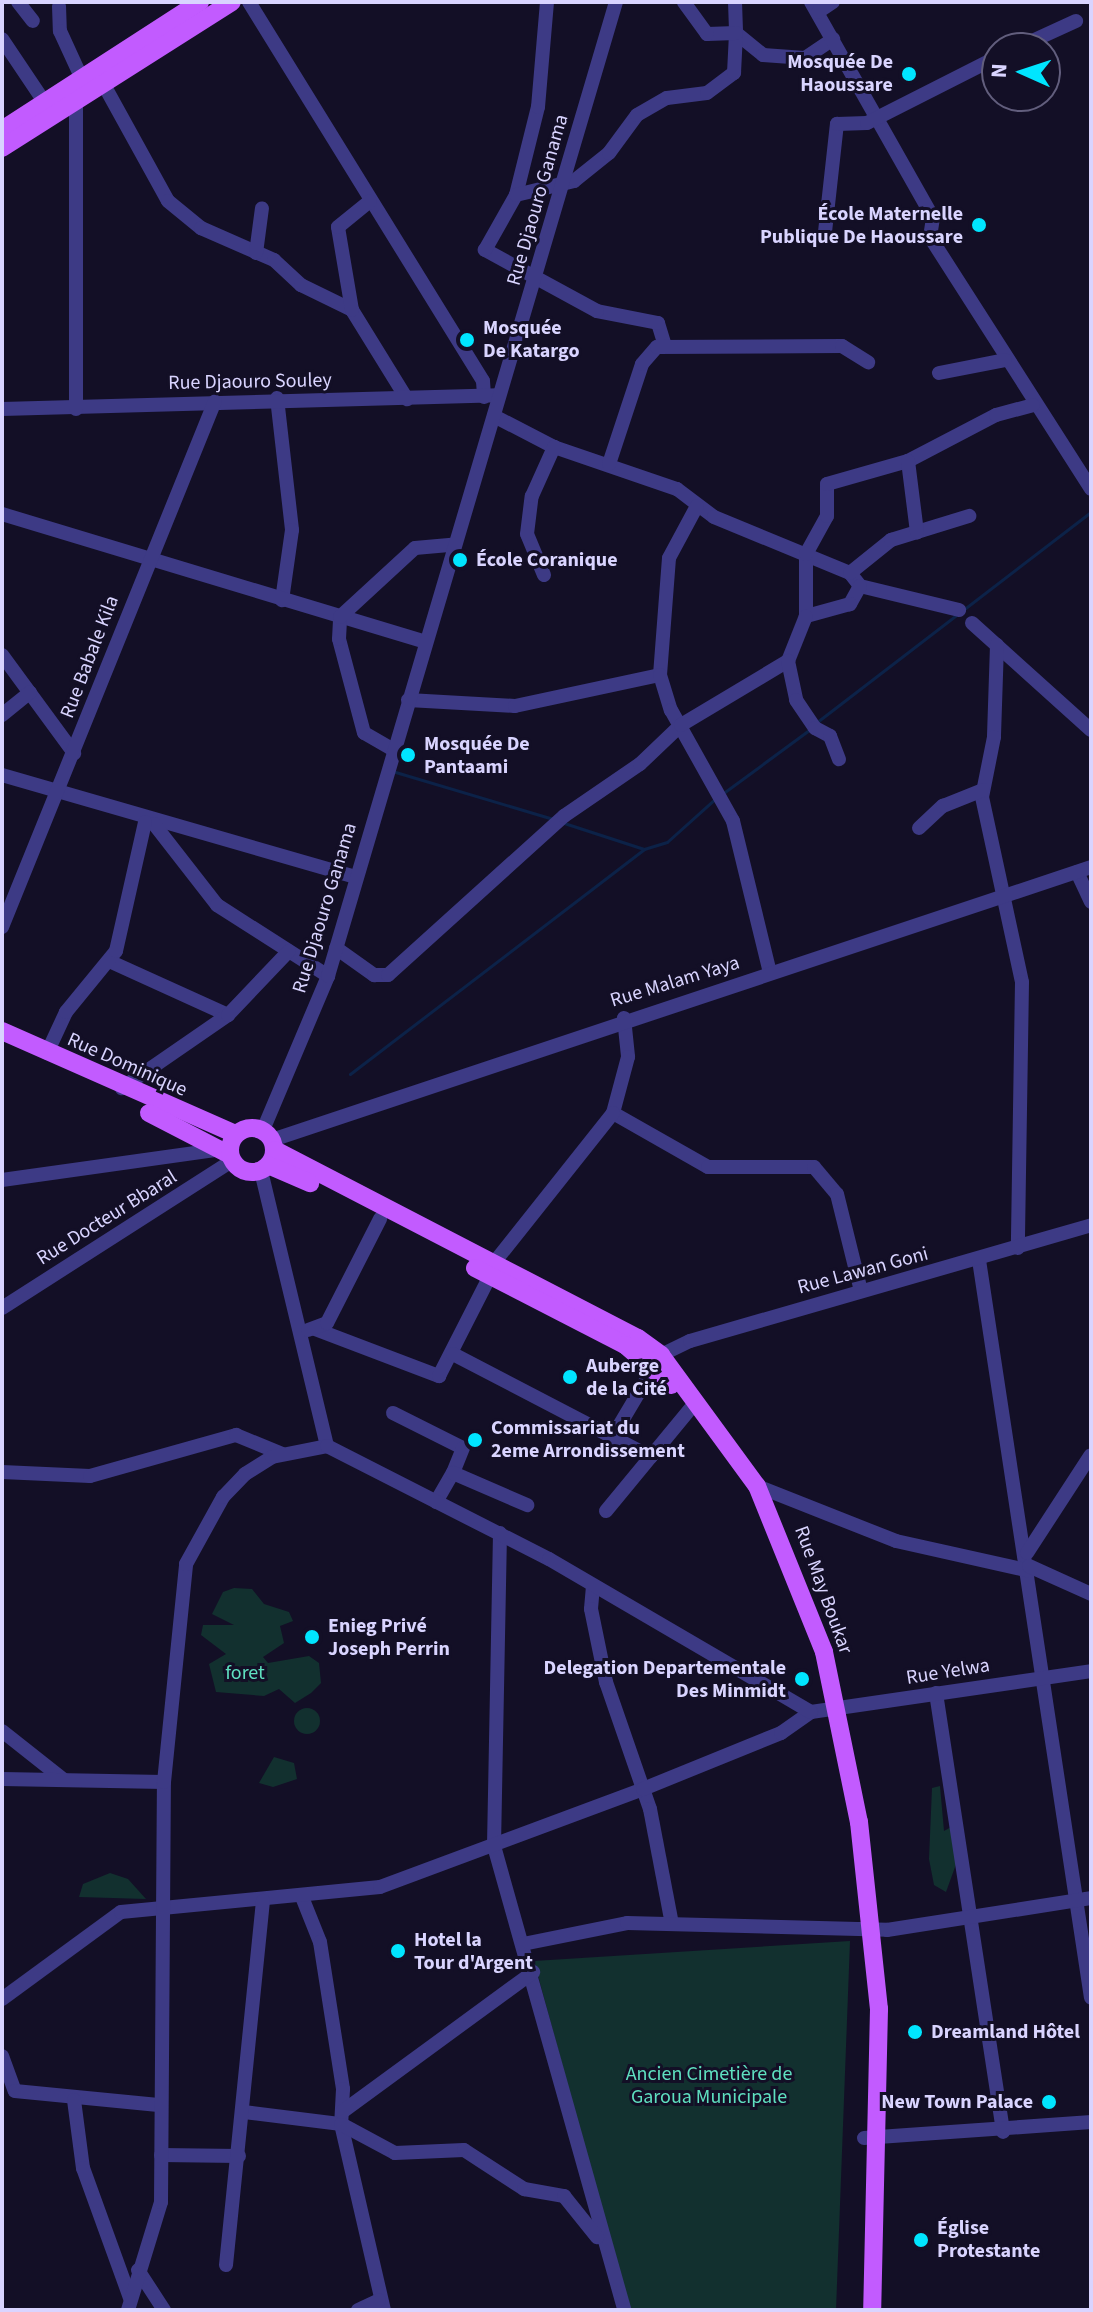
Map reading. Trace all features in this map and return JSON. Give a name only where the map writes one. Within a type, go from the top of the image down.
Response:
[{"type":"main road","points":[[2,130],[200,2]]},
{"type":"main road","points":[[2,148],[232,2]]},
{"type":"main road","name":"Rue Dominique","points":[[2,1031],[122,1088],[235,1134]]},
{"type":"main road","name":"Rue Dominique","points":[[2,1043],[228,1155],[245,1171],[268,1151]]},
{"type":"main road","points":[[228,1155],[235,1134],[268,1151]]},
{"type":"main road","name":"Rue May Boukar","points":[[268,1151],[380,1219],[492,1270]]},
{"type":"main road","name":"Rue May Boukar","points":[[268,1151],[657,1361],[757,1486],[803,1591],[867,1931],[872,2310]]},
{"type":"main road","name":"Rue May Boukar","points":[[657,1361],[761,1513],[826,1712]]},
{"type":"main road","name":"Rue May Boukar","points":[[860,2310],[870,2138]]},
{"type":"street","points":[[18,2],[33,21]]},
{"type":"street","points":[[249,2],[483,381],[493,408],[554,447],[677,489],[697,506],[850,573],[860,586],[959,610]]},
{"type":"street","points":[[547,2],[538,107],[516,195],[485,254],[538,275],[597,311],[658,323],[665,346]]},
{"type":"street","name":"Rue Djaouro Ganama","points":[[268,1151],[328,976],[452,545],[493,408],[538,275],[616,2]]},
{"type":"street","points":[[684,2],[707,34],[736,33],[779,59],[805,58],[833,39]]},
{"type":"street","points":[[516,195],[562,185],[609,153],[652,106],[707,93],[728,80],[736,68],[735,2]]},
{"type":"street","points":[[833,2],[814,7],[933,218],[930,237],[1033,405],[1091,489]]},
{"type":"street","points":[[59,6],[60,31],[82,79]]},
{"type":"street","points":[[1052,32],[1076,21]]},
{"type":"street","points":[[2,39],[45,103]]},
{"type":"street","points":[[825,232],[825,201],[837,181],[835,128],[877,118],[981,65]]},
{"type":"street","points":[[104,85],[168,201],[201,228],[256,253],[352,310]]},
{"type":"street","points":[[76,102],[76,409]]},
{"type":"street","points":[[370,201],[338,227],[352,310],[407,399]]},
{"type":"street","points":[[256,253],[262,208]]},
{"type":"street","points":[[609,464],[642,364],[665,346],[842,346],[868,362]]},
{"type":"street","points":[[939,373],[1005,360]]},
{"type":"street","points":[[277,398],[292,530],[282,600]]},
{"type":"street","name":"Rue Djaouro Souley","points":[[2,409],[76,409],[277,398],[407,399],[493,408]]},
{"type":"street","name":"Rue Babale Kila","points":[[2,927],[61,792],[149,558],[215,401]]},
{"type":"street","points":[[336,948],[374,975],[388,975],[564,816],[640,764],[681,725],[788,661],[806,616],[806,554],[827,516],[827,484],[908,461],[996,415],[1033,405]]},
{"type":"street","points":[[544,575],[527,534],[532,496],[554,447]]},
{"type":"street","points":[[908,461],[917,532]]},
{"type":"street","points":[[697,506],[669,558],[660,675],[681,725],[722,797],[770,973]]},
{"type":"street","points":[[2,514],[425,642]]},
{"type":"street","points":[[850,573],[874,548],[969,516]]},
{"type":"street","points":[[391,753],[364,733],[339,639],[340,617],[415,548],[452,545]]},
{"type":"street","points":[[806,616],[850,604],[860,586]]},
{"type":"street","points":[[972,623],[1091,730]]},
{"type":"street","points":[[997,645],[983,816],[1006,896],[1022,982],[1018,1248]]},
{"type":"street","points":[[2,655],[74,753]]},
{"type":"street","points":[[788,661],[812,725],[830,736],[839,759]]},
{"type":"street","points":[[408,700],[515,706],[660,675]]},
{"type":"street","points":[[2,715],[30,692]]},
{"type":"street","points":[[2,775],[149,823],[356,877]]},
{"type":"street","points":[[919,828],[943,806],[983,790]]},
{"type":"street","points":[[149,823],[217,905],[328,976]]},
{"type":"street","points":[[47,1053],[66,1012],[109,961],[149,823]]},
{"type":"street","points":[[1084,870],[1091,902]]},
{"type":"street","name":"Rue Malam Yaya","points":[[268,1151],[624,1018],[1084,870]]},
{"type":"street","points":[[122,1088],[228,1015],[289,951]]},
{"type":"street","points":[[109,961],[228,1015]]},
{"type":"street","points":[[307,1330],[439,1376],[453,1354],[492,1270],[613,1113],[628,1057],[624,1018]]},
{"type":"street","points":[[613,1113],[708,1167],[814,1167],[837,1194],[861,1291]]},
{"type":"street","points":[[268,1151],[307,1330],[327,1446]]},
{"type":"street","points":[[2,1180],[228,1155]]},
{"type":"street","name":"Rue Docteur Bbaral","points":[[2,1308],[228,1155]]},
{"type":"street","points":[[307,1330],[327,1323],[380,1219]]},
{"type":"street","name":"Rue Lawan Goni","points":[[657,1361],[861,1291],[979,1260],[1091,1225]]},
{"type":"street","points":[[979,1260],[1028,1563],[1091,1998]]},
{"type":"street","points":[[453,1354],[651,1457]]},
{"type":"street","points":[[613,1436],[657,1361]]},
{"type":"street","points":[[606,1511],[691,1408]]},
{"type":"street","points":[[393,1413],[463,1448],[436,1502]]},
{"type":"street","points":[[2,1472],[90,1476],[236,1435],[282,1454]]},
{"type":"street","points":[[129,2304],[159,2212],[164,1782],[188,1556],[228,1489],[282,1454],[327,1446],[500,1533],[826,1712]]},
{"type":"street","points":[[1028,1563],[1090,1456]]},
{"type":"street","points":[[453,1473],[527,1505]]},
{"type":"street","points":[[757,1486],[896,1541],[1028,1563],[1091,1594]]},
{"type":"street","points":[[500,1533],[494,1846],[533,1972],[624,2310]]},
{"type":"street","points":[[593,1586],[591,1609],[606,1682],[643,1789],[672,1924]]},
{"type":"street","name":"Rue Yelwa","points":[[826,1712],[1091,1671]]},
{"type":"street","points":[[936,1693],[974,1917],[1003,2132]]},
{"type":"street","points":[[2,1999],[105,1919],[163,1908],[263,1901],[380,1887],[643,1789],[826,1712]]},
{"type":"street","points":[[2,1731],[64,1780]]},
{"type":"street","points":[[2,1779],[164,1782]]},
{"type":"street","points":[[302,1897],[320,1942],[342,2118],[365,2209],[381,2305],[358,2310]]},
{"type":"street","points":[[523,1944],[613,1925],[867,1931],[1091,1898]]},
{"type":"street","points":[[226,2265],[244,2112],[263,1901]]},
{"type":"street","points":[[342,2118],[533,1972]]},
{"type":"street","points":[[2,2058],[15,2091],[74,2100],[158,2105]]},
{"type":"street","points":[[74,2100],[83,2168],[129,2304]]},
{"type":"street","points":[[244,2112],[342,2118],[395,2153],[464,2150],[524,2189],[564,2196],[585,2215],[609,2258]]},
{"type":"street","points":[[870,2138],[1003,2132],[1091,2122]]},
{"type":"street","points":[[161,2155],[239,2156]]},
{"type":"street","points":[[138,2270],[164,2310]]},
{"type":"street","points":[[615,2310],[618,2290]]},
{"type":"green space","name":"foret","points":[[234,1588],[252,1589],[264,1604],[289,1612],[293,1621],[280,1626],[284,1643],[263,1657],[268,1663],[309,1656],[319,1663],[321,1683],[311,1693],[295,1703],[279,1689],[264,1696],[216,1692],[209,1664],[226,1654],[201,1635],[203,1625],[234,1625],[212,1614],[223,1592]]},
{"type":"green space","points":[[307,1708],[316,1712],[320,1721],[316,1730],[307,1734],[298,1730],[294,1721],[298,1712]]},
{"type":"green space","points":[[274,1757],[294,1763],[297,1779],[273,1787],[259,1783]]},
{"type":"green space","points":[[940,1786],[944,1831],[951,1827],[959,1856],[946,1892],[934,1885],[929,1859],[932,1788]]},
{"type":"green space","points":[[110,1873],[128,1879],[146,1899],[79,1897],[83,1884]]},
{"type":"green space","name":"Ancien Cimetière de Garoua Municipale","points":[[850,1941],[836,2310],[629,2310],[534,1961]]},
{"type":"waterway","points":[[817,722],[1091,512]]},
{"type":"waterway","points":[[722,794],[809,730]]},
{"type":"waterway","points":[[392,771],[553,819]]},
{"type":"waterway","points":[[350,1074],[644,849],[667,842],[716,798]]},
{"type":"waterway","points":[[564,823],[644,849]]},
{"type":"place","name":"Mosquée De Haoussare","points":[[909,74]]},
{"type":"place","name":"École Maternelle Publique De Haoussare","points":[[979,225]]},
{"type":"place","name":"Mosquée De Katargo","points":[[467,340]]},
{"type":"place","name":"École Coranique","points":[[460,560]]},
{"type":"place","name":"Mosquée De Pantaami","points":[[408,755]]},
{"type":"place","name":"Auberge de la Cité","points":[[570,1377]]},
{"type":"place","name":"Commissariat du 2eme Arrondissement","points":[[475,1440]]},
{"type":"place","name":"Enieg Privé Joseph Perrin","points":[[312,1637]]},
{"type":"place","name":"Delegation Departementale Des Minmidt","points":[[802,1679]]},
{"type":"place","name":"Hotel la Tour d'Argent","points":[[398,1951]]},
{"type":"place","name":"Dreamland Hôtel","points":[[915,2032]]},
{"type":"place","name":"New Town Palace","points":[[1049,2102]]},
{"type":"place","name":"Église Protestante","points":[[921,2240]]}]
